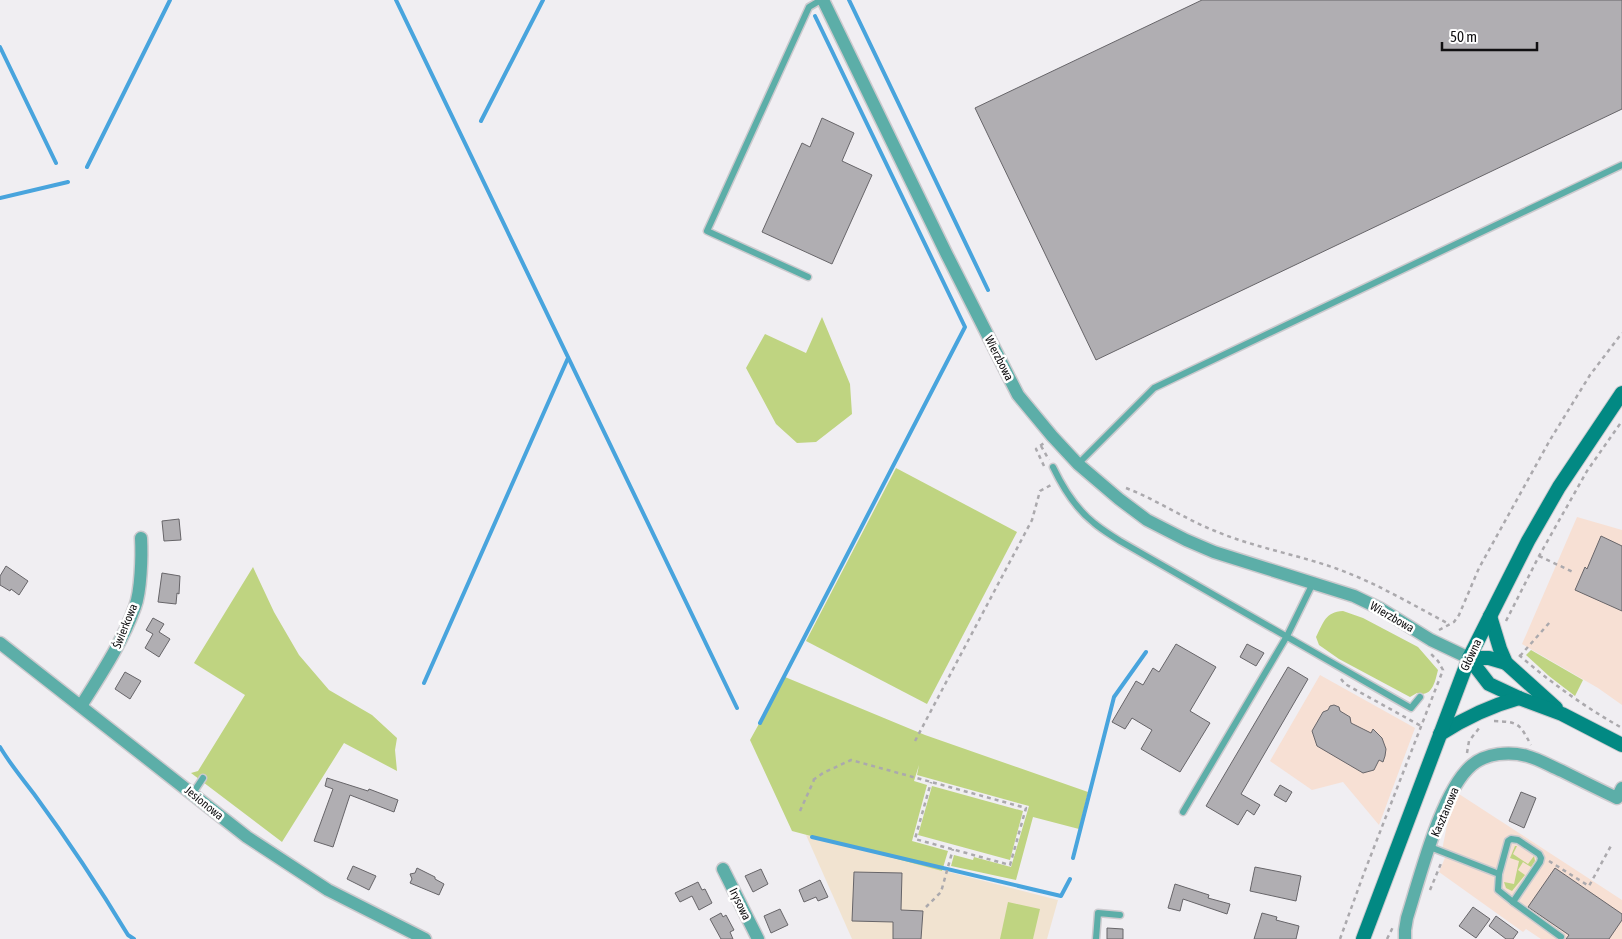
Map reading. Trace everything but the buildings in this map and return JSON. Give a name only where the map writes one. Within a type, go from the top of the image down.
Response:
[{"type":"main road","name":"Główna","points":[[1363,939],[1469,658],[1528,541],[1559,487],[1622,393]]},
{"type":"main road","points":[[1490,616],[1497,642],[1506,663],[1562,714]]},
{"type":"main road","points":[[1469,658],[1489,658],[1506,663]]},
{"type":"main road","points":[[1469,658],[1489,684],[1519,698],[1562,714],[1622,746]]},
{"type":"main road","points":[[1440,734],[1478,712],[1519,698]]},
{"type":"street","name":"Wierzbowa","points":[[822,0],[1018,395],[1078,464],[1118,499],[1148,520],[1186,540],[1214,552],[1354,596],[1381,609],[1431,640],[1469,658]]},
{"type":"street","name":"Świerkowa","points":[[81,706],[116,651],[136,606],[142,557],[141,538]]},
{"type":"street","name":"Jesionowa","points":[[0,643],[247,837],[328,890],[425,939]]},
{"type":"street","name":"Kasztanowa","points":[[1405,939],[1407,918],[1447,800],[1458,780],[1472,765],[1490,756],[1515,753],[1535,758],[1617,798],[1622,788]]},
{"type":"street","name":"Irysowa","points":[[723,868],[758,939]]},
{"type":"lane","points":[[808,277],[707,231],[809,7],[822,0]]},
{"type":"lane","points":[[1078,464],[1154,388],[1622,165]]},
{"type":"lane","points":[[1052,467],[1077,507],[1094,524],[1411,708],[1420,697]]},
{"type":"lane","points":[[1183,812],[1287,636],[1313,583]]},
{"type":"lane","points":[[193,793],[203,778]]},
{"type":"lane","points":[[1513,902],[1541,858],[1539,854],[1518,840],[1511,839],[1508,841],[1499,874],[1498,890],[1513,902],[1561,936]]},
{"type":"lane","points":[[1430,847],[1499,874]]},
{"type":"lane","points":[[1096,939],[1098,913],[1120,915]]},
{"type":"path","points":[[1437,631],[1454,622],[1459,615],[1479,568],[1550,440],[1590,376],[1622,333]]},
{"type":"path","points":[[1506,625],[1506,620],[1539,556],[1587,471],[1622,420]]},
{"type":"path","points":[[1036,450],[1042,446],[1052,467]]},
{"type":"path","points":[[915,741],[1032,520],[1040,491],[1059,480]]},
{"type":"path","points":[[1125,487],[1149,496],[1215,531],[1249,543],[1318,562],[1360,578],[1449,624]]},
{"type":"path","points":[[1539,556],[1573,572]]},
{"type":"path","points":[[1520,656],[1550,622]]},
{"type":"path","points":[[1340,939],[1443,670],[1438,661],[1424,649]]},
{"type":"path","points":[[1516,652],[1589,710],[1622,728]]},
{"type":"path","points":[[1338,676],[1345,684],[1421,726]]},
{"type":"path","points":[[1490,721],[1510,722],[1519,725],[1532,747],[1535,758]]},
{"type":"path","points":[[1472,765],[1466,756],[1469,741],[1482,722]]},
{"type":"path","points":[[800,811],[814,779],[851,760],[1026,808],[1010,865],[915,839],[931,782]]},
{"type":"path","points":[[1541,858],[1554,862],[1589,886],[1612,844]]},
{"type":"path","points":[[926,907],[941,892],[953,849]]},
{"type":"shaded area","points":[[1577,517],[1622,530],[1622,705],[1598,688],[1522,644]]},
{"type":"shaded area","points":[[1320,675],[1415,728],[1379,825],[1343,782],[1312,790],[1270,761]]},
{"type":"shaded area","points":[[1459,794],[1622,900],[1622,939],[1541,939],[1526,929],[1523,932],[1439,872],[1447,853],[1442,850],[1450,810]]},
{"type":"shaded area","points":[[806,835],[1058,900],[1047,939],[852,939]]},
{"type":"green space","points":[[822,317],[850,384],[852,414],[816,442],[797,443],[776,424],[746,368],[765,334],[806,353]]},
{"type":"green space","points":[[896,468],[1017,532],[927,704],[806,641]]},
{"type":"green space","points":[[253,567],[274,612],[299,655],[329,690],[372,715],[397,738],[395,750],[397,771],[344,743],[282,842],[191,773],[198,771],[245,695],[194,663]]},
{"type":"green space","points":[[1343,611],[1363,618],[1418,647],[1438,670],[1432,688],[1426,693],[1417,693],[1410,697],[1339,659],[1319,645],[1316,637],[1323,622],[1332,613]]},
{"type":"green space","points":[[1531,650],[1583,680],[1575,696],[1526,655]]},
{"type":"green space","points":[[785,677],[925,735],[1088,792],[1079,829],[1033,817],[1016,880],[951,866],[954,855],[973,860],[974,857],[1011,867],[1029,806],[917,775],[919,765],[914,781],[927,785],[912,841],[948,851],[942,871],[792,831],[750,740]]},
{"type":"green space","points":[[932,786],[1023,811],[1010,860],[918,835]]},
{"type":"green space","points":[[1515,846],[1517,846],[1513,854],[1528,864],[1534,856],[1535,861],[1531,867],[1523,862],[1518,870],[1525,875],[1512,891],[1506,888],[1504,882],[1514,884],[1519,861],[1510,858]]},
{"type":"green space","points":[[1008,902],[1040,909],[1033,939],[1000,939]]},
{"type":"waterway","points":[[87,167],[170,0]]},
{"type":"waterway","points":[[396,0],[737,708]]},
{"type":"waterway","points":[[481,121],[543,0]]},
{"type":"waterway","points":[[849,0],[988,290]]},
{"type":"waterway","points":[[760,723],[965,327],[815,16]]},
{"type":"waterway","points":[[0,47],[56,163]]},
{"type":"waterway","points":[[0,198],[68,182]]},
{"type":"waterway","points":[[424,683],[568,358]]},
{"type":"waterway","points":[[1073,858],[1114,697],[1146,652]]},
{"type":"waterway","points":[[0,747],[71,846],[128,935],[134,939]]},
{"type":"waterway","points":[[812,837],[1061,896],[1070,879]]}]
